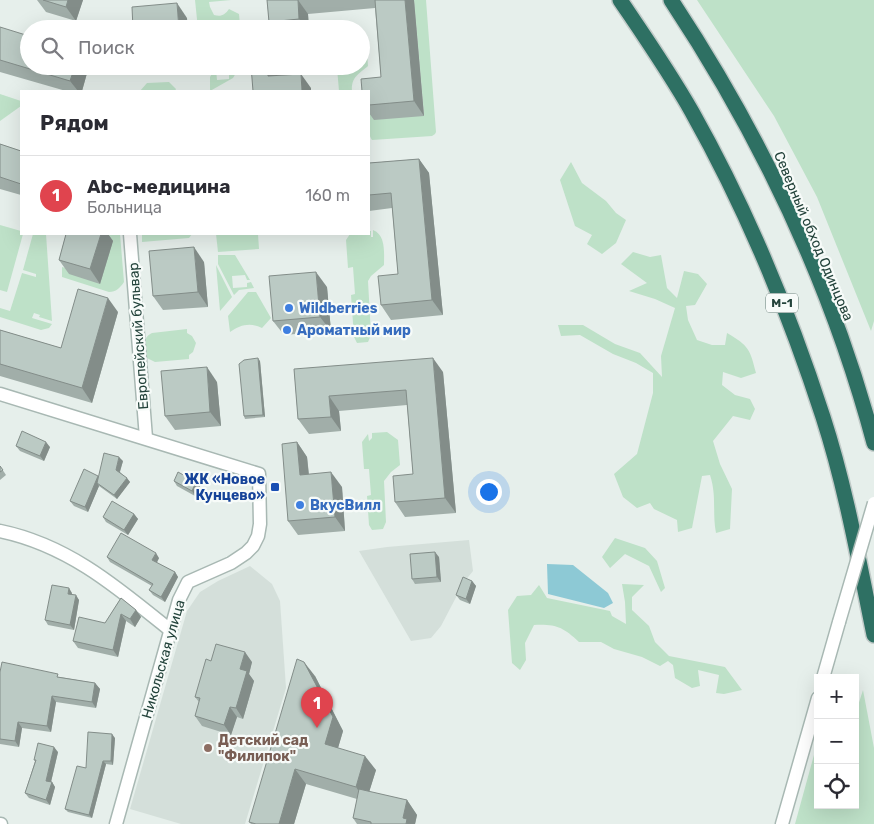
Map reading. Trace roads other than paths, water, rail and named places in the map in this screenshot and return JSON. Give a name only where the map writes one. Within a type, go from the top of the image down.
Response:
[{"type":"highway","name":"М-1","points":[[620,0],[696,119],[738,202],[774,283],[824,419],[843,490],[874,635]]},
{"type":"highway","name":"Северный обход Одинцова","points":[[671,0],[728,91],[759,148],[789,211],[840,335],[864,406],[874,443]]},
{"type":"street","name":"Европейский бульвар","points":[[130,235],[146,438]]},
{"type":"street","name":"Никольская улица","points":[[0,394],[259,474],[260,524],[258,536],[252,546],[246,553],[231,563],[188,582],[179,600],[116,824]]},
{"type":"street","points":[[824,674],[874,503]]},
{"type":"street","points":[[0,531],[50,546],[74,558],[128,596],[170,630]]},
{"type":"street","points":[[782,824],[814,712]]},
{"type":"water","points":[[547,564],[573,565],[608,593],[613,603],[604,608],[548,594]]},
{"type":"place","name":"Wildberries","points":[[289,308]]},
{"type":"place","name":"Ароматный мир","points":[[287,330]]},
{"type":"place","name":"ЖК «Новое Кунцево»","points":[[275,487]]},
{"type":"place","name":"ВкусВилл","points":[[300,505]]},
{"type":"place","name":"Abc-медицина","points":[[317,728]]},
{"type":"place","name":"Детский сад \"Филипок\"","points":[[208,748]]}]
